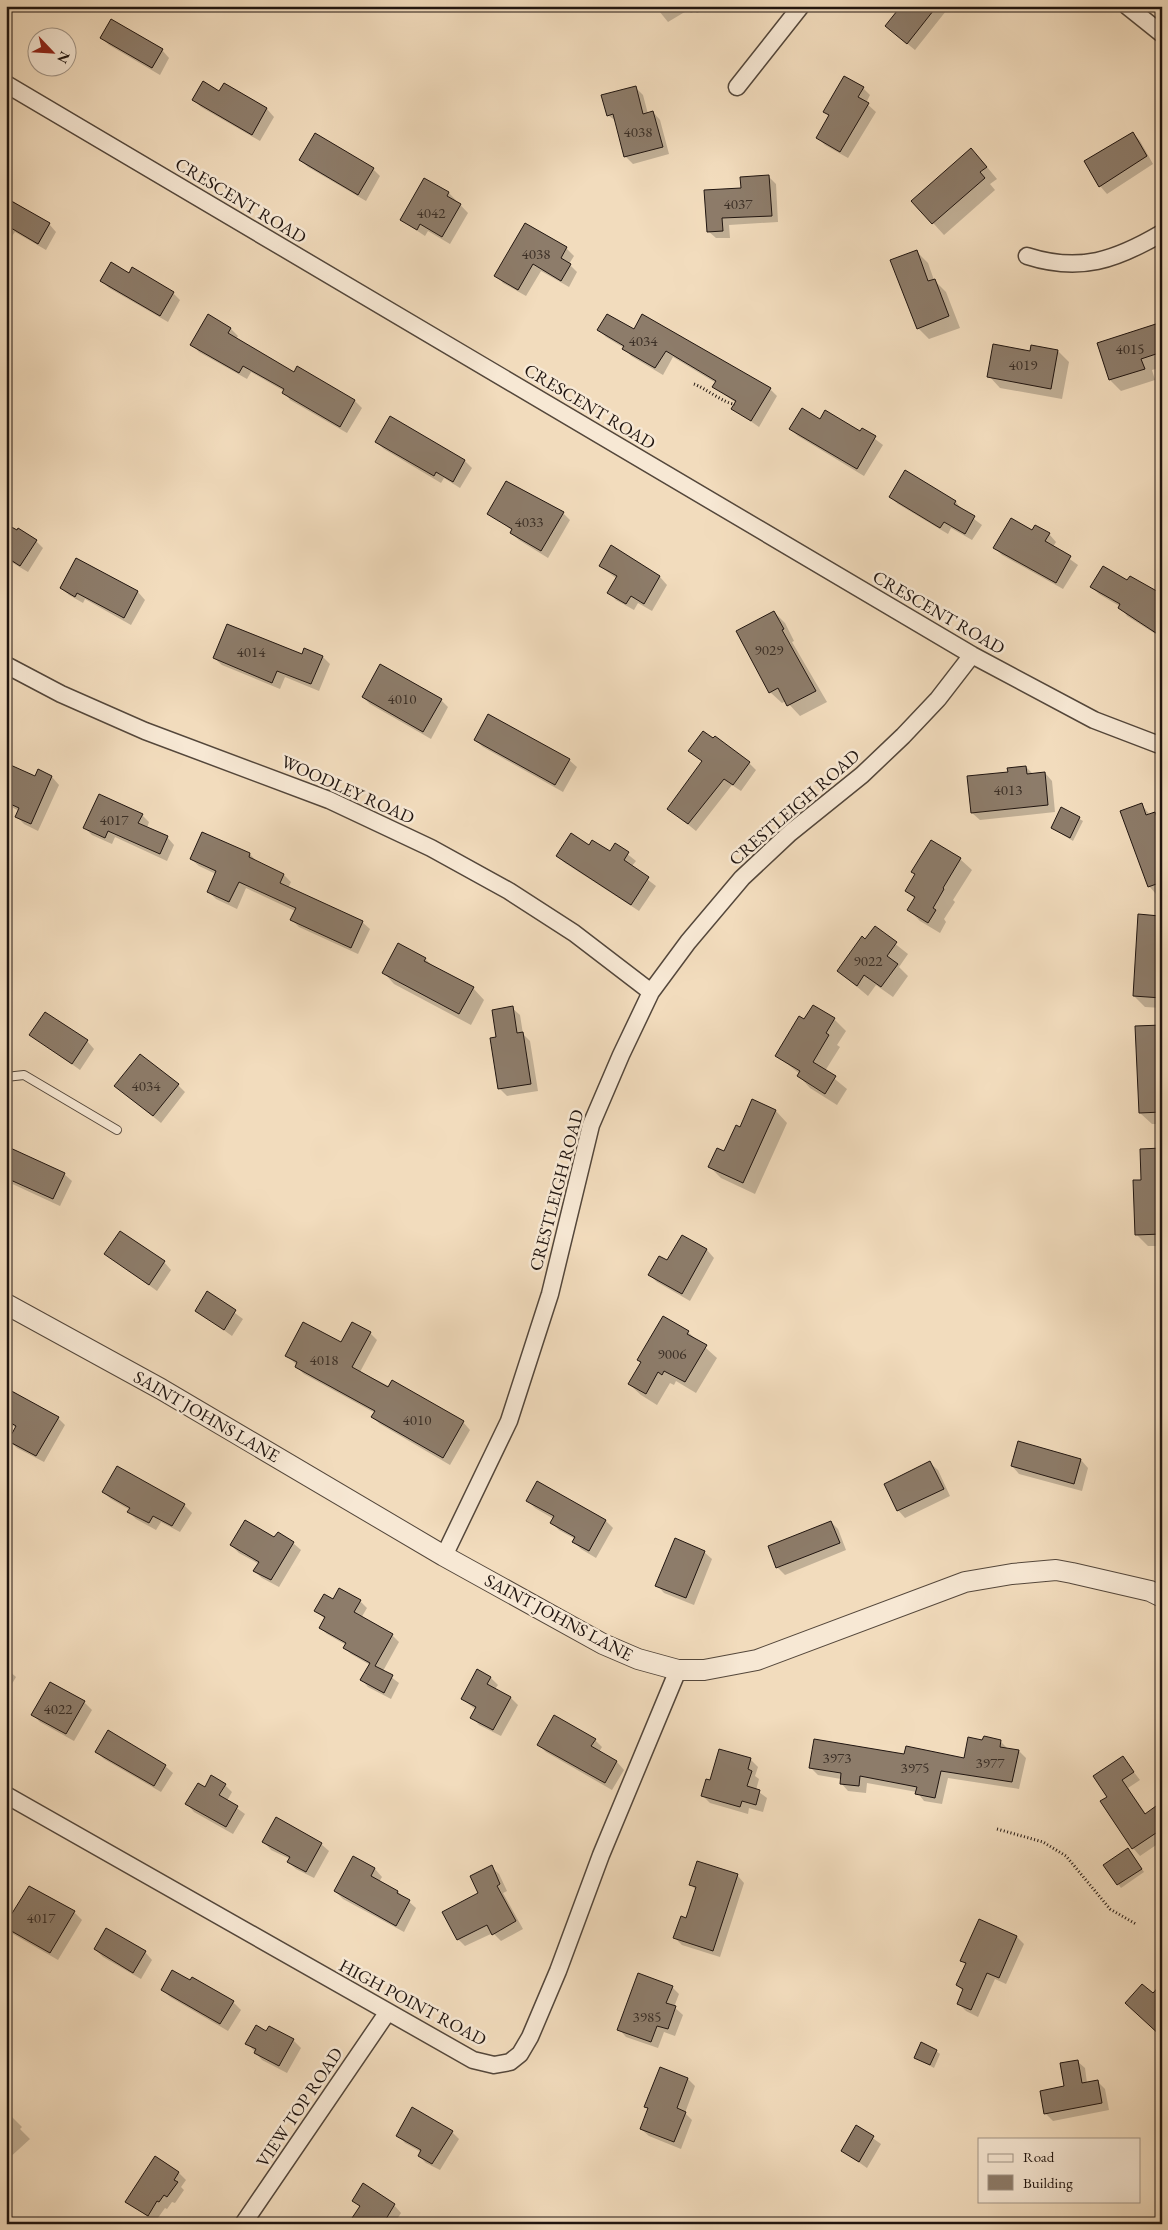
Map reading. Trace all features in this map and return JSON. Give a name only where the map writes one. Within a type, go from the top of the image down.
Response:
[{"type":"street","points":[[737,87],[801,6]]},
{"type":"street","points":[[1127,6],[1162,34]]},
{"type":"street","name":"CRESCENT ROAD","points":[[6,84],[972,655],[1094,720],[1162,746]]},
{"type":"street","points":[[1027,256],[1048,263],[1073,264],[1105,260],[1139,246],[1162,233]]},
{"type":"street","name":"CRESTLEIGH ROAD","points":[[444,1556],[508,1421],[550,1294],[591,1126],[621,1055],[651,992],[688,942],[742,878],[790,833],[862,775],[903,736],[938,699],[972,655]]},
{"type":"street","name":"WOODLEY ROAD","points":[[6,665],[61,694],[145,731],[329,800],[431,848],[509,890],[574,933],[651,992]]},
{"type":"street","name":"SAINT JOHNS LANE","points":[[6,1304],[161,1389],[444,1556],[603,1644],[638,1659],[678,1670],[704,1670],[758,1660],[966,1582],[1012,1574],[1064,1571],[1150,1591],[1162,1597]]},
{"type":"street","name":"HIGH POINT ROAD","points":[[6,1795],[387,2013],[473,2060],[494,2065],[510,2062],[520,2054],[530,2037],[558,1972],[601,1855],[678,1670]]},
{"type":"street","name":"VIEW TOP ROAD","points":[[243,2224],[387,2013]]},
{"type":"lane","points":[[6,1077],[24,1075],[117,1130]]},
{"type":"path","points":[[694,384],[714,393],[730,404],[735,404]]},
{"type":"path","points":[[997,1829],[1043,1842],[1066,1856],[1110,1909],[1136,1924]]},
{"type":"building","points":[[901,6],[937,6],[907,44],[885,26]]},
{"type":"building","points":[[111,19],[163,49],[152,68],[100,38]]},
{"type":"building","points":[[844,76],[864,87],[858,97],[869,103],[840,152],[816,138],[829,115],[823,112]]},
{"type":"building","points":[[203,81],[219,91],[224,83],[267,108],[252,135],[192,100]]},
{"type":"building","points":[[636,86],[643,114],[653,111],[663,147],[624,157],[613,114],[607,116],[601,95]]},
{"type":"building","points":[[1133,132],[1147,156],[1099,187],[1084,161]]},
{"type":"building","points":[[315,133],[374,168],[358,195],[299,160]]},
{"type":"building","points":[[971,148],[987,167],[980,172],[985,178],[932,224],[911,201]]},
{"type":"building","points":[[769,175],[772,216],[722,218],[723,231],[707,232],[704,190],[741,188],[740,177]]},
{"type":"building","points":[[424,178],[449,192],[447,196],[461,204],[442,237],[420,224],[417,230],[400,220]]},
{"type":"building","points":[[6,198],[50,223],[38,244],[6,225]]},
{"type":"building","points":[[525,223],[567,247],[561,258],[571,264],[561,281],[533,264],[518,290],[494,276]]},
{"type":"building","points":[[917,250],[928,281],[935,279],[949,316],[917,329],[890,260]]},
{"type":"building","points":[[111,262],[129,273],[132,267],[174,292],[160,316],[100,281]]},
{"type":"building","points":[[208,314],[231,328],[228,333],[294,372],[297,366],[355,400],[340,427],[282,393],[284,389],[243,366],[239,373],[190,345]]},
{"type":"building","points":[[607,314],[634,329],[642,314],[771,388],[751,421],[731,409],[736,401],[712,387],[716,381],[666,351],[655,368],[622,349],[624,346],[597,330]]},
{"type":"building","points":[[1162,322],[1162,352],[1141,359],[1145,369],[1109,380],[1097,343]]},
{"type":"building","points":[[993,344],[1030,351],[1031,345],[1058,350],[1051,389],[987,377]]},
{"type":"building","points":[[802,408],[820,419],[825,410],[860,431],[862,428],[876,436],[857,469],[789,429]]},
{"type":"building","points":[[390,416],[465,460],[453,482],[436,472],[434,476],[375,442]]},
{"type":"building","points":[[905,470],[956,501],[954,504],[975,516],[965,534],[944,522],[940,528],[889,497]]},
{"type":"building","points":[[506,481],[564,512],[541,551],[510,533],[512,529],[487,514]]},
{"type":"building","points":[[1011,518],[1032,530],[1035,525],[1050,533],[1045,541],[1071,556],[1056,583],[993,548]]},
{"type":"building","points":[[6,524],[17,530],[18,528],[37,540],[20,566],[6,557]]},
{"type":"building","points":[[611,545],[660,576],[644,604],[631,596],[626,604],[607,593],[617,576],[599,566]]},
{"type":"building","points":[[76,558],[138,591],[124,618],[77,593],[75,597],[60,588]]},
{"type":"building","points":[[1103,566],[1127,580],[1130,576],[1162,594],[1162,637],[1118,608],[1120,604],[1090,587]]},
{"type":"building","points":[[774,611],[784,629],[782,630],[816,691],[787,706],[778,688],[769,693],[736,631]]},
{"type":"building","points":[[227,624],[302,654],[304,648],[323,656],[311,684],[277,671],[272,683],[213,658]]},
{"type":"building","points":[[380,664],[442,699],[423,732],[362,697]]},
{"type":"building","points":[[488,714],[570,759],[555,785],[474,740]]},
{"type":"building","points":[[703,731],[713,738],[715,736],[750,762],[733,785],[724,779],[688,824],[667,809],[702,761],[688,751]]},
{"type":"building","points":[[6,763],[35,776],[38,769],[52,776],[31,824],[15,817],[19,808],[6,802]]},
{"type":"building","points":[[1026,766],[1027,774],[1045,772],[1048,805],[971,813],[967,776],[1008,772],[1007,768]]},
{"type":"building","points":[[99,794],[143,814],[138,823],[168,836],[160,854],[108,831],[105,838],[83,828]]},
{"type":"building","points":[[1142,803],[1146,815],[1155,812],[1162,831],[1162,882],[1148,887],[1120,811]]},
{"type":"building","points":[[1061,807],[1080,817],[1070,838],[1051,828]]},
{"type":"building","points":[[202,832],[250,853],[249,857],[284,874],[280,883],[363,921],[351,948],[290,920],[296,908],[239,882],[229,902],[207,892],[216,871],[190,859]]},
{"type":"building","points":[[571,833],[589,845],[592,840],[610,851],[615,843],[629,852],[624,860],[649,877],[631,905],[556,856]]},
{"type":"building","points":[[931,840],[961,858],[943,888],[933,908],[936,910],[928,923],[907,910],[915,897],[905,891],[915,874],[911,872]]},
{"type":"building","points":[[1138,914],[1160,916],[1158,947],[1162,948],[1162,998],[1133,996]]},
{"type":"building","points":[[875,926],[897,942],[887,956],[898,964],[881,987],[864,975],[857,986],[837,971],[862,936],[865,939]]},
{"type":"building","points":[[398,943],[426,958],[424,961],[474,987],[459,1014],[382,973]]},
{"type":"building","points":[[813,1005],[835,1018],[826,1033],[829,1035],[813,1062],[836,1076],[825,1094],[797,1076],[800,1071],[775,1056],[799,1016],[804,1019]]},
{"type":"building","points":[[513,1006],[517,1033],[523,1032],[531,1084],[498,1089],[490,1038],[496,1037],[492,1010]]},
{"type":"building","points":[[45,1012],[88,1040],[72,1064],[29,1035]]},
{"type":"building","points":[[1162,1025],[1162,1112],[1139,1113],[1135,1026]]},
{"type":"building","points":[[140,1054],[179,1084],[153,1116],[114,1086]]},
{"type":"building","points":[[752,1099],[776,1110],[743,1183],[708,1167],[717,1148],[724,1151],[736,1125],[740,1127]]},
{"type":"building","points":[[6,1146],[65,1173],[53,1199],[6,1178]]},
{"type":"building","points":[[1162,1148],[1162,1234],[1135,1235],[1133,1180],[1141,1180],[1140,1149]]},
{"type":"building","points":[[120,1231],[165,1261],[149,1285],[104,1254]]},
{"type":"building","points":[[682,1235],[707,1249],[682,1294],[648,1275],[659,1256],[667,1260]]},
{"type":"building","points":[[207,1291],[236,1310],[224,1330],[195,1311]]},
{"type":"building","points":[[663,1316],[689,1331],[687,1334],[707,1345],[685,1382],[664,1371],[662,1375],[658,1372],[646,1394],[628,1384],[641,1362],[637,1360]]},
{"type":"building","points":[[303,1322],[341,1342],[352,1322],[371,1332],[352,1367],[388,1387],[392,1380],[464,1421],[443,1458],[371,1417],[375,1411],[295,1367],[297,1362],[285,1356]]},
{"type":"building","points":[[6,1388],[59,1417],[36,1456],[8,1441],[16,1426],[6,1420]]},
{"type":"building","points":[[1018,1441],[1081,1459],[1074,1484],[1011,1466]]},
{"type":"building","points":[[930,1461],[944,1489],[897,1511],[884,1484]]},
{"type":"building","points":[[117,1466],[185,1504],[172,1526],[153,1516],[149,1523],[127,1512],[130,1508],[102,1492]]},
{"type":"building","points":[[537,1481],[606,1520],[589,1551],[572,1542],[575,1537],[550,1523],[554,1516],[526,1501]]},
{"type":"building","points":[[245,1520],[274,1537],[278,1532],[294,1542],[271,1580],[253,1571],[259,1562],[230,1545]]},
{"type":"building","points":[[831,1521],[840,1543],[776,1568],[768,1546]]},
{"type":"building","points":[[675,1538],[705,1551],[686,1598],[655,1586]]},
{"type":"building","points":[[339,1588],[361,1600],[354,1612],[393,1634],[375,1666],[393,1675],[384,1693],[360,1680],[370,1663],[343,1648],[346,1643],[319,1628],[325,1617],[314,1611],[324,1594],[333,1599]]},
{"type":"building","points":[[477,1669],[491,1677],[487,1684],[511,1697],[493,1730],[470,1718],[476,1707],[461,1699]]},
{"type":"building","points":[[50,1682],[85,1701],[66,1734],[31,1715]]},
{"type":"building","points":[[554,1715],[596,1739],[591,1746],[617,1761],[605,1783],[537,1745]]},
{"type":"building","points":[[108,1730],[166,1765],[154,1786],[95,1752]]},
{"type":"building","points":[[984,1736],[1001,1740],[1000,1747],[1019,1750],[1012,1782],[941,1771],[935,1798],[915,1794],[917,1787],[860,1776],[859,1786],[840,1784],[841,1773],[809,1768],[814,1739],[904,1754],[906,1746],[964,1758],[968,1737],[982,1740]]},
{"type":"building","points":[[719,1749],[751,1758],[748,1769],[752,1771],[747,1786],[760,1790],[756,1805],[742,1801],[740,1807],[701,1796],[706,1779],[710,1780]]},
{"type":"building","points":[[1123,1756],[1134,1772],[1122,1780],[1145,1814],[1156,1806],[1162,1814],[1162,1829],[1132,1849],[1100,1801],[1107,1797],[1093,1776]]},
{"type":"building","points":[[211,1775],[226,1784],[219,1795],[238,1806],[226,1827],[185,1804],[198,1783],[205,1787]]},
{"type":"building","points":[[276,1817],[322,1843],[306,1872],[287,1862],[290,1857],[262,1842]]},
{"type":"building","points":[[1128,1848],[1142,1869],[1117,1885],[1103,1865]]},
{"type":"building","points":[[353,1856],[375,1868],[371,1876],[410,1900],[396,1926],[334,1891]]},
{"type":"building","points":[[697,1861],[738,1874],[713,1951],[673,1938],[681,1916],[686,1918],[696,1887],[689,1885]]},
{"type":"building","points":[[492,1865],[500,1884],[497,1886],[516,1921],[492,1935],[487,1925],[457,1940],[442,1912],[478,1893],[470,1876]]},
{"type":"building","points":[[29,1886],[75,1911],[50,1953],[6,1928],[6,1923]]},
{"type":"building","points":[[979,1919],[1017,1936],[999,1978],[987,1973],[971,2010],[957,2004],[963,1989],[956,1985],[966,1963],[960,1961]]},
{"type":"building","points":[[106,1928],[146,1951],[133,1973],[94,1949]]},
{"type":"building","points":[[172,1970],[190,1980],[192,1977],[234,2001],[220,2024],[161,1990]]},
{"type":"building","points":[[638,1973],[673,1986],[666,2003],[676,2006],[668,2029],[657,2026],[651,2042],[617,2030]]},
{"type":"building","points":[[1162,1983],[1162,2037],[1125,2003],[1142,1984],[1153,1993]]},
{"type":"building","points":[[256,2025],[266,2031],[269,2026],[294,2039],[279,2066],[254,2053],[256,2049],[245,2044]]},
{"type":"building","points":[[921,2042],[937,2050],[930,2065],[914,2058]]},
{"type":"building","points":[[1078,2060],[1082,2083],[1098,2080],[1102,2103],[1044,2114],[1040,2091],[1064,2086],[1060,2063]]},
{"type":"building","points":[[660,2067],[688,2078],[677,2108],[686,2112],[674,2142],[640,2129],[648,2108],[644,2107]]},
{"type":"building","points":[[412,2107],[453,2131],[432,2164],[418,2156],[421,2150],[396,2136]]},
{"type":"building","points":[[856,2125],[874,2136],[859,2162],[841,2151]]},
{"type":"building","points":[[155,2156],[179,2172],[174,2180],[178,2182],[167,2197],[164,2195],[159,2202],[157,2201],[148,2216],[125,2202]]},
{"type":"building","points":[[363,2183],[395,2204],[383,2224],[348,2224],[360,2206],[352,2201]]}]
